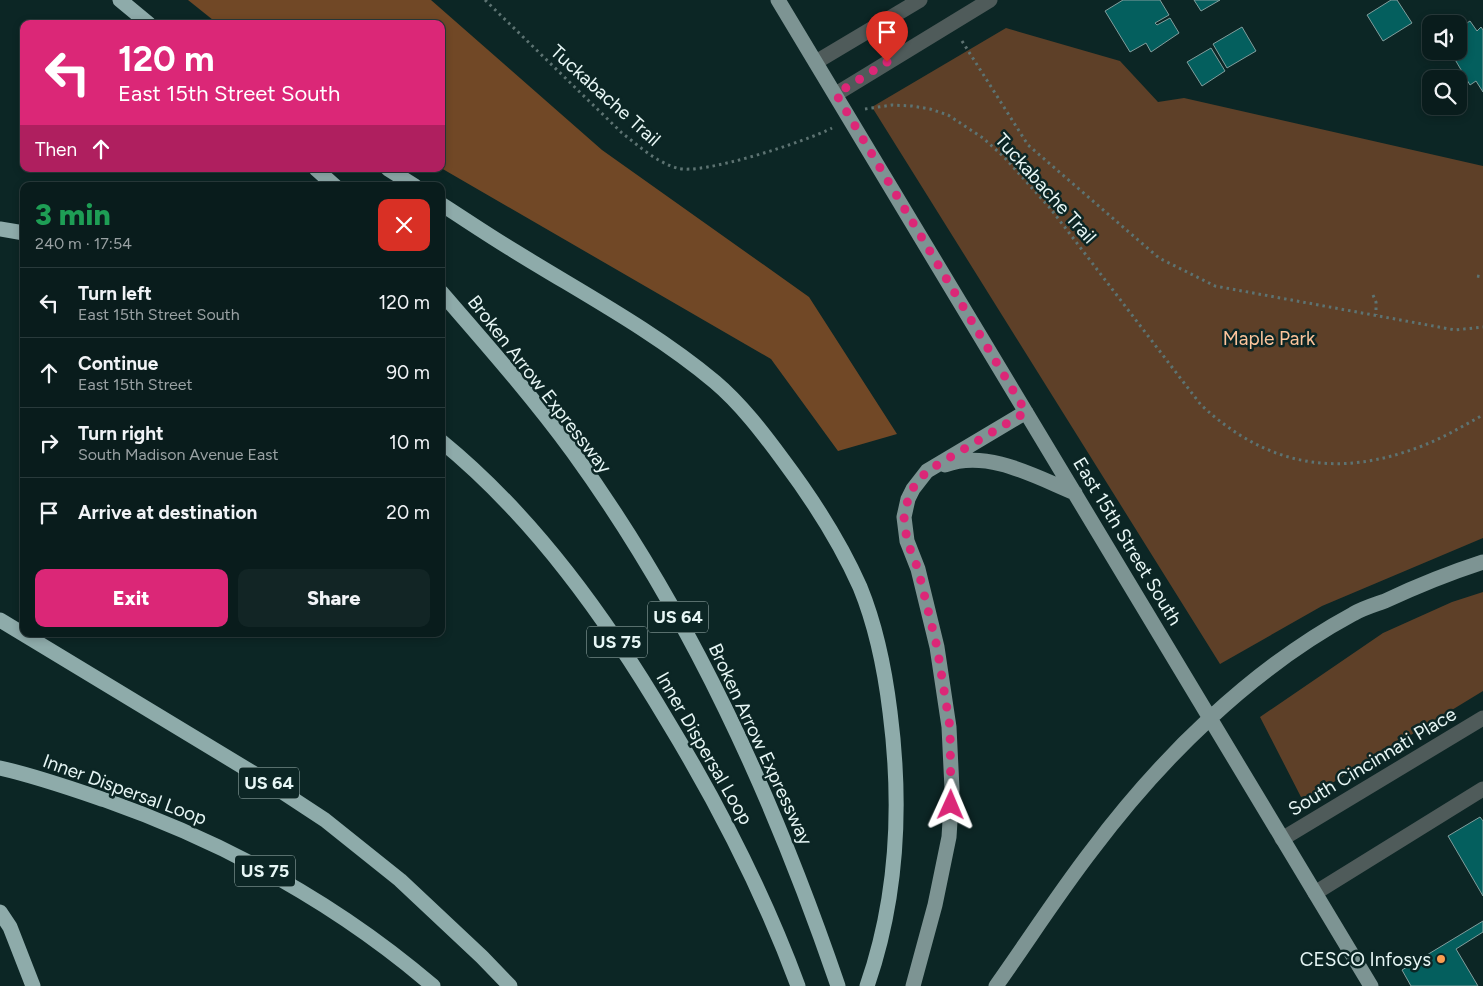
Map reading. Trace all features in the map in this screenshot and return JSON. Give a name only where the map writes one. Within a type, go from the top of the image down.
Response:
[{"type":"highway","points":[[120,0],[144,20]]},
{"type":"highway","points":[[319,172],[331,182]]},
{"type":"highway","points":[[393,172],[409,182]]},
{"type":"highway","points":[[445,207],[667,345],[717,384],[760,430],[822,515],[860,589],[879,648],[888,693],[897,777],[897,839],[887,911],[867,986]]},
{"type":"highway","points":[[0,229],[20,233]]},
{"type":"highway","name":"Broken Arrow Expressway","points":[[445,297],[504,364],[572,451],[637,548],[686,630],[771,805],[810,906],[838,986]]},
{"type":"highway","name":"Inner Dispersal Loop","points":[[445,445],[486,481],[541,541],[594,608],[644,680],[716,803],[755,883],[798,986]]},
{"type":"highway","name":"US 64","points":[[0,620],[20,632]]},
{"type":"highway","name":"US 64","points":[[28,637],[258,776],[325,820],[400,880],[510,986]]},
{"type":"highway","name":"Inner Dispersal Loop","points":[[0,768],[25,773],[77,790],[153,817],[204,839],[283,881],[351,922],[433,986]]},
{"type":"highway","points":[[0,912],[10,928],[34,986]]},
{"type":"main road","name":"East 15th Street South","points":[[778,0],[1371,986]]},
{"type":"main road","points":[[913,986],[935,905],[949,837],[952,790],[950,727],[937,647],[918,569],[907,541],[904,517],[908,499],[913,488],[927,471],[1026,412]]},
{"type":"main road","points":[[927,471],[953,462],[980,460],[1013,468],[1076,493]]},
{"type":"main road","points":[[996,986],[1092,849],[1144,786],[1219,712],[1284,659],[1355,613],[1433,578],[1483,562]]},
{"type":"street","points":[[816,62],[920,0]]},
{"type":"street","points":[[836,94],[990,0]]},
{"type":"street","name":"South Cincinnati Place","points":[[1282,839],[1481,723]]},
{"type":"street","points":[[1315,893],[1483,789]]},
{"type":"path","name":"Tuckabache Trail","points":[[485,0],[622,133],[645,151],[677,169],[689,171],[711,168],[814,137],[869,107],[912,106],[948,115],[984,138],[1004,157],[1050,208],[1201,404],[1228,428],[1256,446],[1286,457],[1305,461],[1355,462],[1422,446],[1483,415]]},
{"type":"path","points":[[951,23],[1028,145],[1159,258],[1215,286],[1455,330],[1483,327]]},
{"type":"path","points":[[1477,276],[1483,277]]},
{"type":"path","points":[[1373,295],[1376,302],[1376,315]]},
{"type":"green space","name":"Maple Park","points":[[1006,28],[1120,61],[1158,102],[1184,98],[1483,166],[1483,538],[1322,606],[1220,664],[872,107]]},
{"type":"green space","points":[[1483,592],[1483,691],[1314,794],[1301,797],[1260,717],[1383,633],[1452,602]]},
{"type":"shaded area","points":[[188,0],[431,0],[602,150],[809,297],[897,434],[838,451],[771,359],[445,170],[445,20],[213,20]]},
{"type":"building","points":[[1123,0],[1160,0],[1169,15],[1155,23],[1157,25],[1170,18],[1179,33],[1151,52],[1146,43],[1130,52],[1105,11]]},
{"type":"building","points":[[1194,0],[1220,0],[1201,11]]},
{"type":"building","points":[[1391,0],[1397,0],[1412,23],[1383,41],[1367,15]]},
{"type":"building","points":[[1470,21],[1477,31],[1481,27],[1483,30],[1483,92],[1476,81],[1470,85],[1467,80],[1467,70],[1461,70],[1455,60],[1467,60],[1467,23]]},
{"type":"building","points":[[1242,27],[1256,51],[1227,68],[1213,44]]},
{"type":"building","points":[[1211,48],[1225,71],[1202,86],[1187,62]]},
{"type":"building","points":[[1480,817],[1483,821],[1483,896],[1448,836]]},
{"type":"building","name":"CESCO Infosys","points":[[1483,921],[1483,932],[1456,949],[1478,986],[1411,986],[1402,970]]},
{"type":"place","name":"CESCO Infosys","points":[[1441,959]]},
{"type":"route","points":[[887,62],[836,94],[1026,412],[927,471],[913,488],[908,499],[904,517],[907,541],[918,569],[937,647],[950,727],[951,805]]}]
